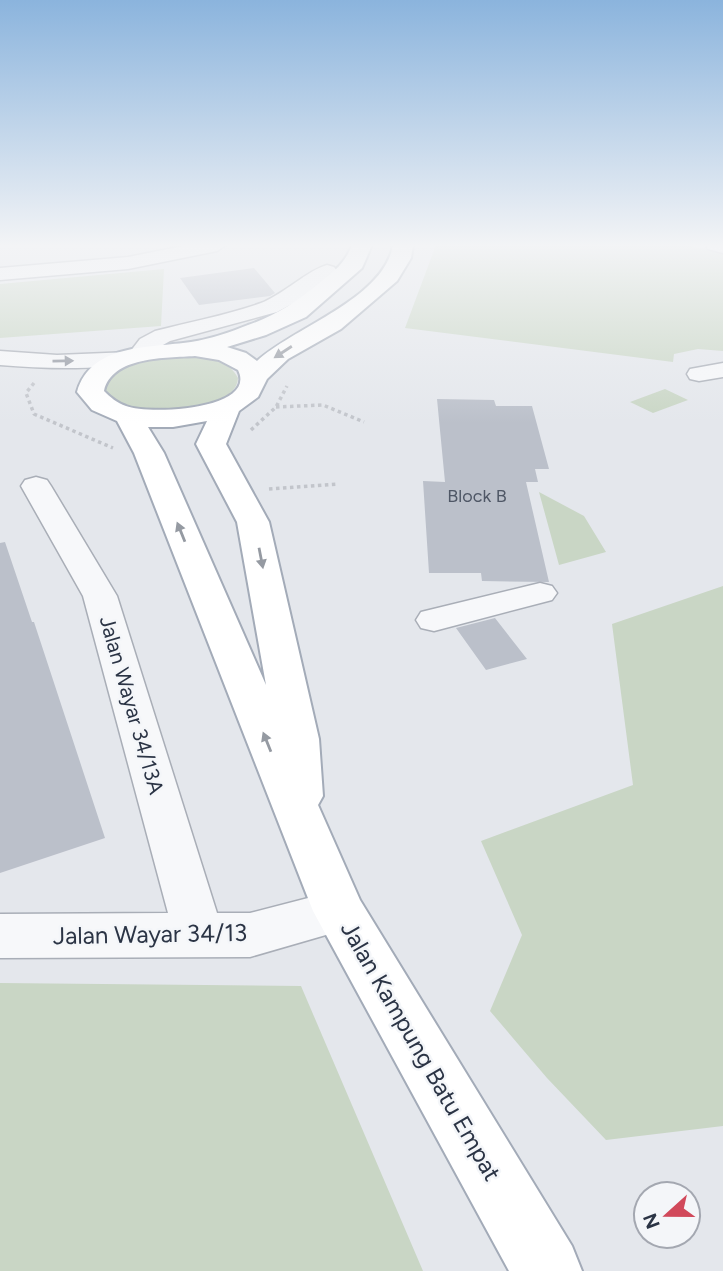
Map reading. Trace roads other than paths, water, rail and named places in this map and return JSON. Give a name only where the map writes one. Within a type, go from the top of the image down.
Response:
[{"type":"main road","points":[[305,304],[298,312],[258,330],[195,349],[133,356],[103,370],[92,382],[90,389],[97,402],[128,416],[178,418],[227,407],[253,387],[255,376],[279,354],[332,324],[356,304]]},
{"type":"main road","points":[[195,349],[237,358],[249,366],[255,376]]},
{"type":"main road","name":"Jalan Kampung Batu Empat","points":[[227,407],[211,444],[253,522],[297,739],[302,828]]},
{"type":"main road","name":"Jalan Kampung Batu Empat","points":[[128,416],[149,453],[302,828],[339,911],[547,1271]]},
{"type":"street","points":[[0,358],[57,362],[133,356],[163,336],[200,328],[274,304]]},
{"type":"street","points":[[0,378],[90,389]]},
{"type":"street","name":"Jalan Wayar 34/13A","points":[[36,486],[100,596],[199,936]]},
{"type":"street","points":[[434,620],[540,593]]},
{"type":"street","name":"Jalan Wayar 34/13","points":[[0,936],[250,935],[339,911]]}]
